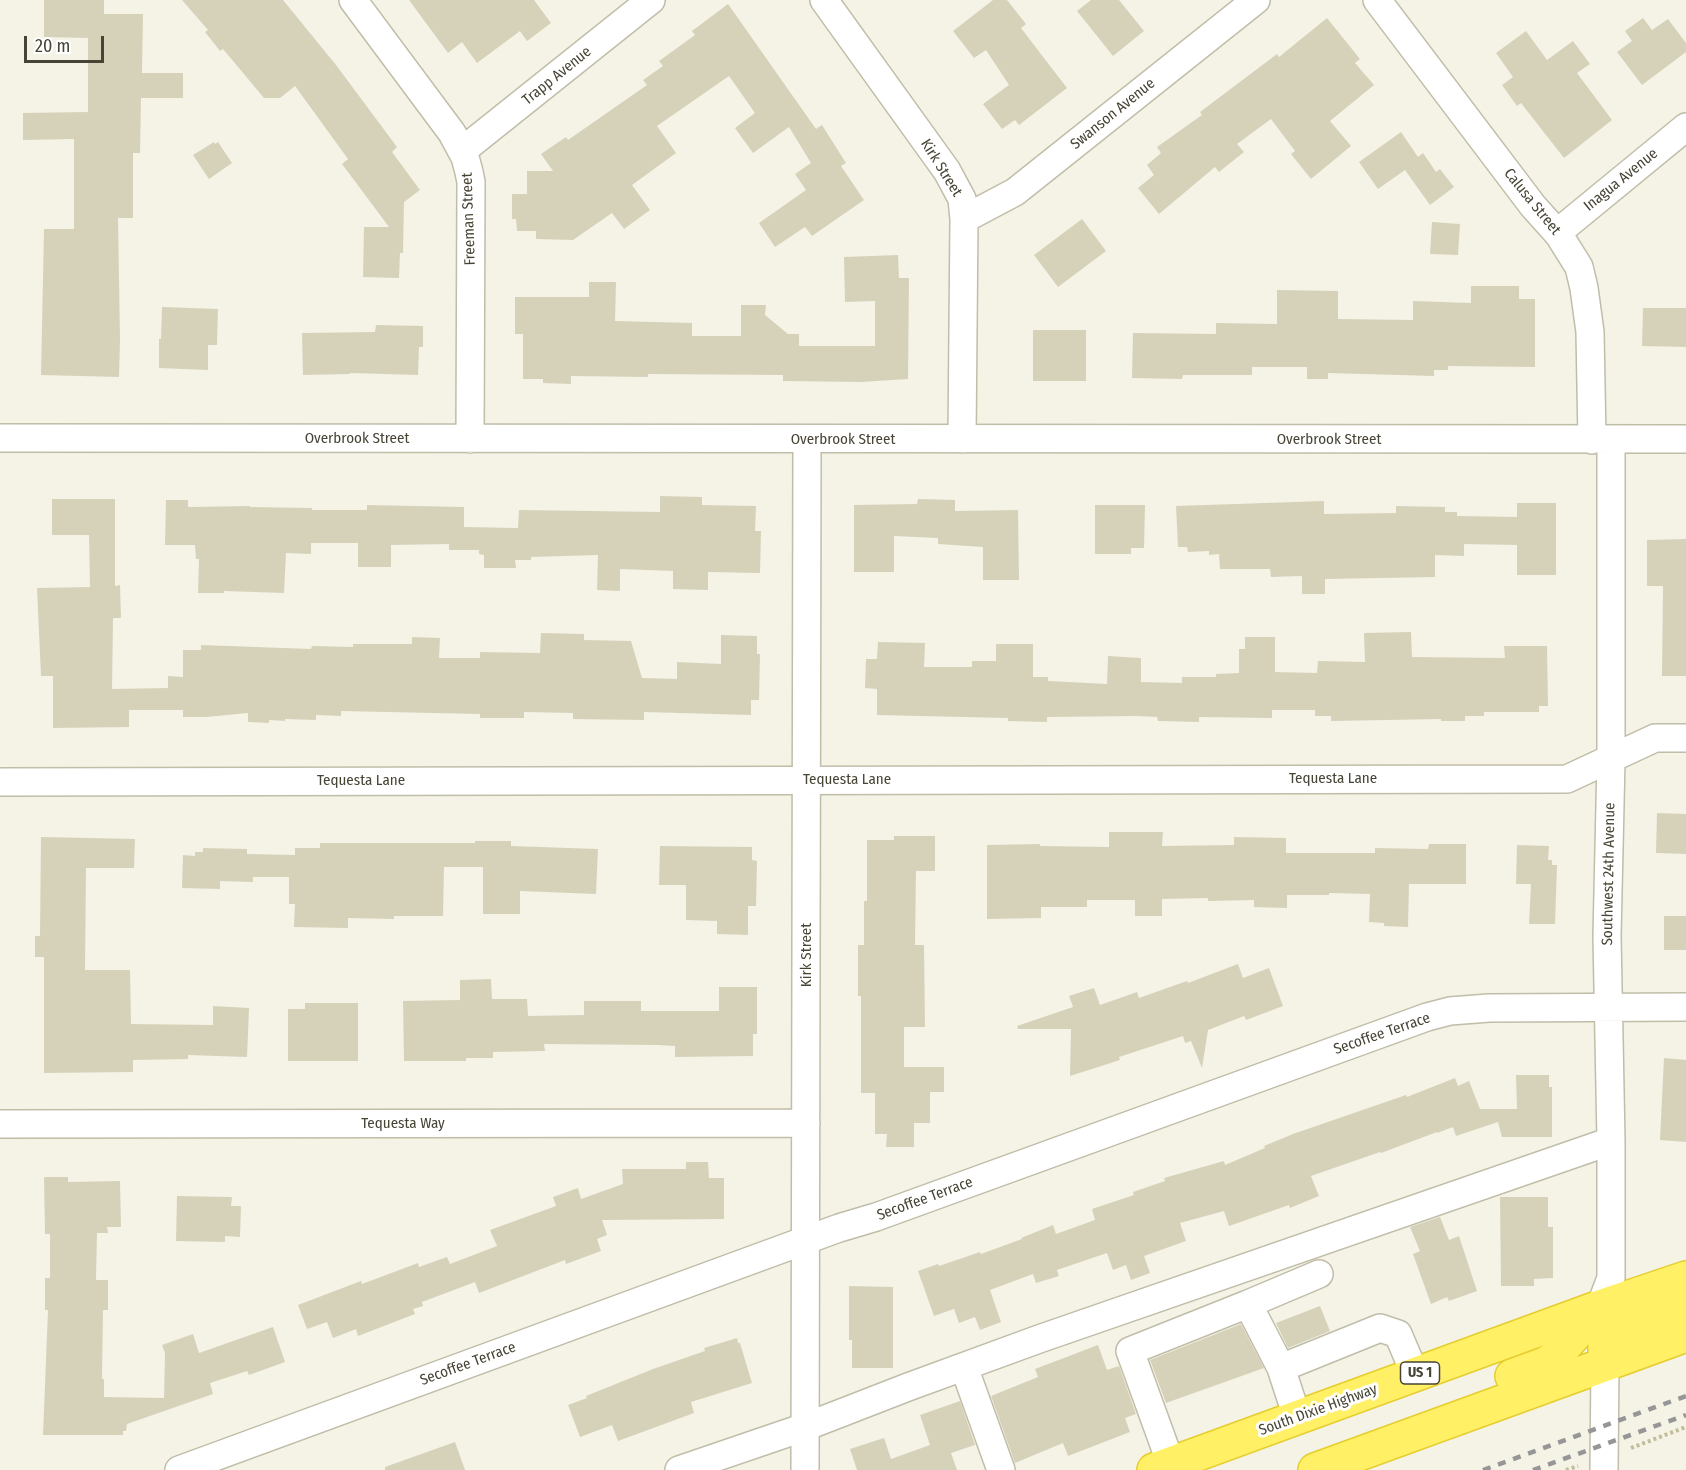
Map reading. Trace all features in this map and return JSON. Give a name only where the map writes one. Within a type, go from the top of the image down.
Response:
[{"type":"highway","name":"South Dixie Highway","points":[[1162,1467],[1414,1374],[1686,1278]]},
{"type":"highway","points":[[1605,1364],[1605,1344],[1615,1330],[1686,1304]]},
{"type":"highway","points":[[1420,1432],[1425,1418],[1442,1401],[1545,1364],[1553,1359],[1600,1307]]},
{"type":"highway","points":[[1315,1470],[1686,1335]]},
{"type":"street","name":"Freeman Street","points":[[353,0],[452,133],[462,151],[471,182],[470,439]]},
{"type":"street","name":"Trapp Avenue","points":[[462,151],[651,0]]},
{"type":"street","name":"Kirk Street","points":[[824,0],[947,171],[962,200],[964,219],[962,439]]},
{"type":"street","name":"Swanson Avenue","points":[[964,219],[1015,192],[1256,0]]},
{"type":"street","name":"Calusa Street","points":[[1377,0],[1533,207],[1557,233],[1579,267],[1590,332],[1601,440]]},
{"type":"street","name":"Inagua Avenue","points":[[1557,233],[1686,127]]},
{"type":"street","name":"Overbrook Street","points":[[0,438],[1686,440]]},
{"type":"street","name":"Kirk Street","points":[[805,1470],[807,440]]},
{"type":"street","name":"Southwest 24th Avenue","points":[[1600,1307],[1611,1278],[1607,936],[1611,760],[1601,440]]},
{"type":"street","name":"Tequesta Lane","points":[[0,782],[1567,779],[1655,738],[1686,738]]},
{"type":"street","name":"Secoffee Terrace","points":[[179,1470],[1427,1017],[1450,1011],[1480,1008],[1686,1007]]},
{"type":"street","name":"Tequesta Way","points":[[0,1124],[806,1123]]},
{"type":"street","points":[[679,1470],[806,1427],[1051,1335],[1611,1141]]},
{"type":"street","points":[[1162,1467],[1130,1351],[1319,1274]]},
{"type":"street","points":[[1248,1304],[1281,1368],[1297,1418]]},
{"type":"street","points":[[1281,1368],[1380,1328],[1398,1334],[1414,1374]]},
{"type":"street","points":[[1604,1470],[1605,1364]]},
{"type":"street","points":[[964,1367],[1000,1470]]},
{"type":"path","points":[[1626,1449],[1686,1427]]},
{"type":"building","points":[[44,0],[104,0],[104,14],[143,14],[142,73],[183,73],[183,98],[141,98],[140,153],[133,153],[133,218],[118,218],[119,377],[41,375],[44,229],[74,229],[74,139],[23,140],[23,113],[88,112],[88,38],[44,37]]},
{"type":"building","points":[[182,0],[283,0],[336,65],[397,147],[392,152],[420,190],[404,202],[403,253],[400,253],[399,278],[363,277],[364,227],[389,227],[342,164],[348,159],[295,86],[280,98],[264,98],[223,49],[220,51],[205,32],[208,30]]},
{"type":"building","points":[[409,0],[534,0],[551,23],[527,41],[520,31],[477,63],[462,42],[448,53]]},
{"type":"building","points":[[993,0],[1007,0],[1026,24],[1021,28],[1067,88],[1019,125],[1015,120],[1002,129],[983,104],[1009,85],[986,50],[974,58],[953,31]]},
{"type":"building","points":[[1091,0],[1119,0],[1144,31],[1113,56],[1077,11]]},
{"type":"building","points":[[728,4],[816,129],[822,125],[846,163],[841,166],[864,200],[812,236],[805,227],[775,247],[759,223],[806,190],[795,174],[811,163],[789,127],[753,153],[735,128],[755,113],[729,76],[657,126],[676,153],[632,185],[650,210],[624,229],[612,213],[573,240],[536,239],[536,231],[517,231],[516,219],[512,219],[512,194],[527,194],[527,171],[553,171],[541,154],[566,137],[568,140],[647,85],[643,80],[663,66],[659,61],[695,35],[692,31]]},
{"type":"building","points":[[1327,18],[1360,59],[1355,63],[1374,85],[1330,121],[1351,146],[1311,179],[1291,154],[1295,151],[1271,119],[1237,144],[1244,152],[1219,172],[1215,167],[1159,214],[1138,188],[1154,175],[1147,165],[1161,153],[1157,147],[1202,115],[1200,112],[1277,54],[1279,57]]},
{"type":"building","points":[[1643,18],[1652,30],[1668,19],[1686,43],[1686,52],[1642,85],[1617,52],[1632,41],[1625,31]]},
{"type":"building","points":[[1526,31],[1547,60],[1573,41],[1590,64],[1577,73],[1612,120],[1564,158],[1521,103],[1517,106],[1502,85],[1513,77],[1496,53]]},
{"type":"building","points":[[1401,132],[1418,157],[1423,153],[1436,172],[1440,169],[1454,187],[1430,205],[1405,170],[1378,189],[1359,162]]},
{"type":"building","points":[[214,142],[215,144],[218,142],[232,163],[209,179],[193,155]]},
{"type":"building","points":[[1082,219],[1106,251],[1058,287],[1034,255]]},
{"type":"building","points":[[1432,222],[1460,224],[1458,255],[1430,254]]},
{"type":"building","points":[[898,255],[899,278],[909,278],[908,379],[861,382],[783,381],[783,375],[648,374],[648,377],[571,376],[571,384],[543,383],[543,379],[523,379],[523,334],[515,334],[515,297],[589,297],[589,282],[616,282],[615,321],[692,323],[692,336],[741,336],[741,305],[766,305],[765,315],[788,334],[799,334],[799,346],[875,346],[875,301],[845,302],[844,257]]},
{"type":"building","points":[[1471,286],[1519,286],[1519,299],[1535,299],[1535,367],[1448,366],[1448,370],[1434,370],[1434,376],[1328,373],[1328,379],[1307,379],[1307,367],[1252,367],[1252,375],[1183,375],[1182,379],[1132,378],[1133,333],[1216,334],[1216,323],[1277,324],[1277,290],[1338,291],[1338,319],[1413,320],[1413,301],[1471,303]]},
{"type":"building","points":[[162,307],[218,309],[217,345],[208,345],[208,370],[159,368]]},
{"type":"building","points":[[1643,308],[1686,308],[1686,347],[1642,346]]},
{"type":"building","points":[[376,325],[423,326],[423,347],[419,347],[418,375],[350,373],[303,375],[302,333],[375,332]]},
{"type":"building","points":[[1033,330],[1086,330],[1086,381],[1033,381]]},
{"type":"building","points":[[660,496],[702,497],[702,505],[756,506],[755,531],[761,531],[760,573],[708,572],[708,590],[673,589],[673,571],[620,569],[620,591],[597,590],[598,555],[531,557],[531,560],[515,560],[516,568],[484,568],[484,555],[479,554],[479,550],[449,550],[449,544],[391,545],[391,567],[358,567],[358,543],[311,543],[311,554],[286,553],[284,593],[224,591],[224,593],[198,593],[199,559],[196,559],[195,545],[165,545],[166,500],[188,500],[188,507],[250,506],[312,508],[312,510],[367,510],[367,505],[464,507],[464,527],[518,528],[519,510],[660,512]]},
{"type":"building","points":[[52,499],[115,499],[115,586],[120,585],[121,618],[113,618],[112,689],[168,688],[168,676],[183,677],[183,650],[201,650],[201,645],[311,649],[312,646],[353,647],[353,644],[412,644],[412,637],[440,638],[439,658],[480,658],[480,652],[540,653],[541,633],[584,634],[584,640],[631,641],[642,678],[677,679],[677,662],[721,664],[721,635],[757,636],[757,654],[760,654],[759,700],[751,700],[751,715],[644,712],[644,720],[573,719],[573,713],[524,712],[524,718],[480,718],[480,714],[341,711],[341,716],[316,715],[316,720],[269,720],[269,723],[248,722],[248,713],[183,717],[183,710],[129,710],[129,727],[53,728],[53,676],[41,676],[37,588],[90,587],[89,535],[52,535]]},
{"type":"building","points":[[918,499],[955,500],[955,511],[1018,510],[1019,580],[983,580],[983,547],[938,544],[938,538],[894,536],[894,572],[854,572],[854,505],[917,504]]},
{"type":"building","points":[[1324,501],[1324,514],[1396,513],[1396,506],[1445,507],[1445,512],[1457,512],[1457,516],[1517,517],[1517,503],[1556,503],[1556,575],[1517,575],[1517,545],[1464,544],[1464,556],[1435,555],[1435,577],[1325,579],[1325,594],[1302,594],[1302,576],[1271,577],[1270,569],[1220,569],[1219,554],[1209,555],[1209,551],[1188,552],[1187,547],[1178,547],[1176,506]]},
{"type":"building","points":[[1095,505],[1145,505],[1144,548],[1131,548],[1131,554],[1095,554]]},
{"type":"building","points":[[1686,539],[1686,676],[1662,676],[1663,586],[1647,586],[1647,540]]},
{"type":"building","points":[[1411,632],[1412,657],[1505,658],[1504,646],[1547,646],[1548,706],[1539,706],[1539,712],[1484,712],[1484,716],[1465,716],[1465,721],[1441,721],[1441,719],[1331,721],[1331,716],[1315,716],[1315,710],[1272,710],[1272,718],[1199,717],[1199,722],[1158,721],[1157,717],[1136,716],[1047,717],[1047,722],[1008,721],[1008,718],[877,715],[877,689],[865,688],[866,659],[877,659],[878,642],[925,643],[924,667],[972,667],[972,661],[996,661],[996,644],[1033,644],[1033,677],[1048,677],[1048,681],[1107,684],[1108,656],[1141,658],[1141,682],[1182,683],[1182,677],[1216,677],[1216,674],[1239,673],[1239,649],[1245,649],[1245,637],[1275,637],[1275,672],[1317,673],[1318,661],[1365,662],[1364,633]]},
{"type":"building","points":[[1657,813],[1686,814],[1686,854],[1656,853]]},
{"type":"building","points":[[1109,832],[1163,832],[1162,846],[1234,845],[1234,837],[1286,838],[1286,853],[1375,853],[1375,848],[1428,849],[1429,844],[1466,844],[1466,884],[1409,884],[1408,927],[1384,926],[1384,923],[1369,922],[1370,894],[1329,893],[1329,895],[1287,895],[1287,908],[1254,907],[1254,900],[1162,899],[1162,916],[1135,916],[1135,900],[1087,900],[1087,907],[1041,907],[1041,918],[987,919],[987,845],[1040,844],[1040,846],[1109,847]]},
{"type":"building","points":[[894,836],[935,836],[935,871],[916,871],[915,945],[924,945],[925,1027],[904,1027],[904,1067],[944,1067],[944,1092],[930,1092],[930,1123],[914,1123],[914,1147],[886,1147],[887,1134],[875,1134],[875,1093],[861,1093],[861,996],[858,996],[858,945],[864,945],[867,840],[894,840]]},
{"type":"building","points":[[41,837],[135,839],[134,868],[86,868],[85,970],[130,970],[131,1024],[213,1025],[213,1006],[249,1008],[247,1057],[188,1055],[188,1059],[133,1060],[133,1072],[44,1073],[44,957],[35,957],[35,936],[40,936]]},
{"type":"building","points":[[475,841],[511,841],[511,846],[598,849],[596,894],[520,891],[520,914],[483,914],[483,867],[444,867],[443,916],[394,916],[394,919],[348,918],[348,928],[294,927],[295,904],[289,904],[289,877],[253,877],[253,882],[220,881],[220,889],[182,888],[183,855],[195,856],[195,852],[203,852],[203,848],[247,849],[247,854],[295,855],[295,848],[320,848],[320,843],[475,843]]},
{"type":"building","points":[[1517,845],[1549,846],[1548,860],[1552,860],[1552,865],[1557,865],[1555,924],[1529,924],[1531,884],[1516,884]]},
{"type":"building","points":[[660,846],[752,847],[752,860],[757,861],[756,906],[748,906],[748,935],[717,934],[717,921],[686,920],[686,885],[659,885]]},
{"type":"building","points":[[1664,916],[1686,916],[1686,950],[1664,950]]},
{"type":"building","points":[[1238,964],[1243,978],[1269,968],[1283,1006],[1246,1020],[1244,1016],[1208,1030],[1202,1068],[1191,1041],[1185,1043],[1183,1036],[1070,1076],[1071,1029],[1018,1029],[1017,1026],[1073,1007],[1069,996],[1094,988],[1100,1005],[1137,992],[1139,998]]},
{"type":"building","points":[[491,979],[492,999],[527,999],[528,1016],[584,1015],[584,1001],[641,1001],[641,1011],[719,1011],[719,987],[757,987],[757,1034],[753,1034],[753,1056],[675,1057],[675,1046],[658,1045],[544,1044],[545,1051],[493,1052],[493,1058],[466,1058],[466,1061],[404,1061],[403,1001],[460,1000],[460,980]]},
{"type":"building","points":[[305,1003],[358,1003],[358,1061],[288,1061],[288,1009],[305,1009]]},
{"type":"building","points":[[1664,1058],[1686,1060],[1686,1142],[1660,1140]]},
{"type":"building","points":[[1516,1075],[1549,1075],[1549,1087],[1552,1087],[1552,1137],[1502,1137],[1498,1122],[1456,1136],[1453,1127],[1311,1176],[1319,1196],[1290,1208],[1289,1205],[1229,1226],[1224,1211],[1180,1223],[1186,1241],[1144,1256],[1150,1273],[1131,1280],[1126,1265],[1113,1270],[1107,1253],[1057,1270],[1059,1276],[1036,1283],[1033,1274],[990,1290],[1001,1322],[980,1330],[975,1317],[959,1323],[954,1309],[934,1316],[918,1271],[980,1252],[981,1254],[1053,1225],[1056,1234],[1095,1220],[1092,1209],[1134,1195],[1133,1192],[1165,1181],[1164,1178],[1224,1161],[1225,1165],[1293,1134],[1406,1095],[1407,1097],[1455,1078],[1458,1086],[1469,1081],[1480,1109],[1517,1109]]},
{"type":"building","points":[[686,1162],[708,1162],[709,1178],[724,1178],[724,1219],[602,1220],[607,1235],[597,1239],[601,1251],[566,1264],[565,1260],[479,1293],[475,1282],[422,1302],[423,1306],[413,1309],[415,1314],[358,1336],[356,1329],[333,1338],[327,1322],[307,1329],[298,1305],[361,1281],[362,1284],[418,1263],[419,1267],[447,1257],[450,1264],[497,1246],[490,1230],[556,1206],[553,1197],[578,1188],[581,1199],[623,1184],[622,1169],[686,1169]]},
{"type":"building","points":[[44,1177],[68,1177],[68,1182],[120,1181],[121,1227],[107,1227],[108,1233],[97,1233],[96,1280],[108,1280],[108,1310],[103,1310],[104,1397],[164,1398],[165,1353],[162,1345],[193,1334],[199,1353],[273,1327],[285,1362],[249,1375],[247,1371],[210,1383],[213,1394],[127,1424],[123,1435],[43,1435],[48,1310],[45,1310],[45,1278],[50,1278],[50,1234],[45,1234]]},
{"type":"building","points":[[177,1196],[232,1197],[231,1206],[241,1206],[240,1237],[225,1236],[225,1242],[176,1241]]},
{"type":"building","points":[[1500,1197],[1548,1197],[1548,1227],[1553,1227],[1553,1278],[1534,1279],[1534,1286],[1501,1286]]},
{"type":"building","points":[[1440,1217],[1449,1240],[1459,1236],[1477,1291],[1449,1301],[1447,1297],[1431,1304],[1413,1254],[1420,1251],[1410,1227]]},
{"type":"building","points":[[849,1286],[893,1287],[893,1368],[852,1368],[852,1340],[849,1340]]},
{"type":"building","points":[[1320,1306],[1330,1331],[1288,1348],[1276,1323]]},
{"type":"building","points":[[1241,1324],[1264,1368],[1166,1403],[1150,1360]]},
{"type":"building","points":[[737,1338],[752,1383],[691,1402],[694,1413],[618,1441],[612,1425],[580,1437],[568,1405],[653,1369],[705,1351],[704,1348]]},
{"type":"building","points":[[1098,1345],[1107,1370],[1119,1366],[1136,1414],[1125,1418],[1130,1432],[1068,1456],[1063,1443],[1015,1463],[991,1396],[1038,1377],[1035,1369]]},
{"type":"building","points":[[960,1401],[975,1445],[951,1453],[957,1470],[857,1470],[850,1449],[884,1438],[891,1459],[930,1445],[920,1415]]},
{"type":"building","points":[[455,1442],[465,1470],[385,1470],[385,1467]]},
{"type":"railway","points":[[1483,1470],[1686,1396]]},
{"type":"railway","points":[[1533,1470],[1686,1415]]}]
